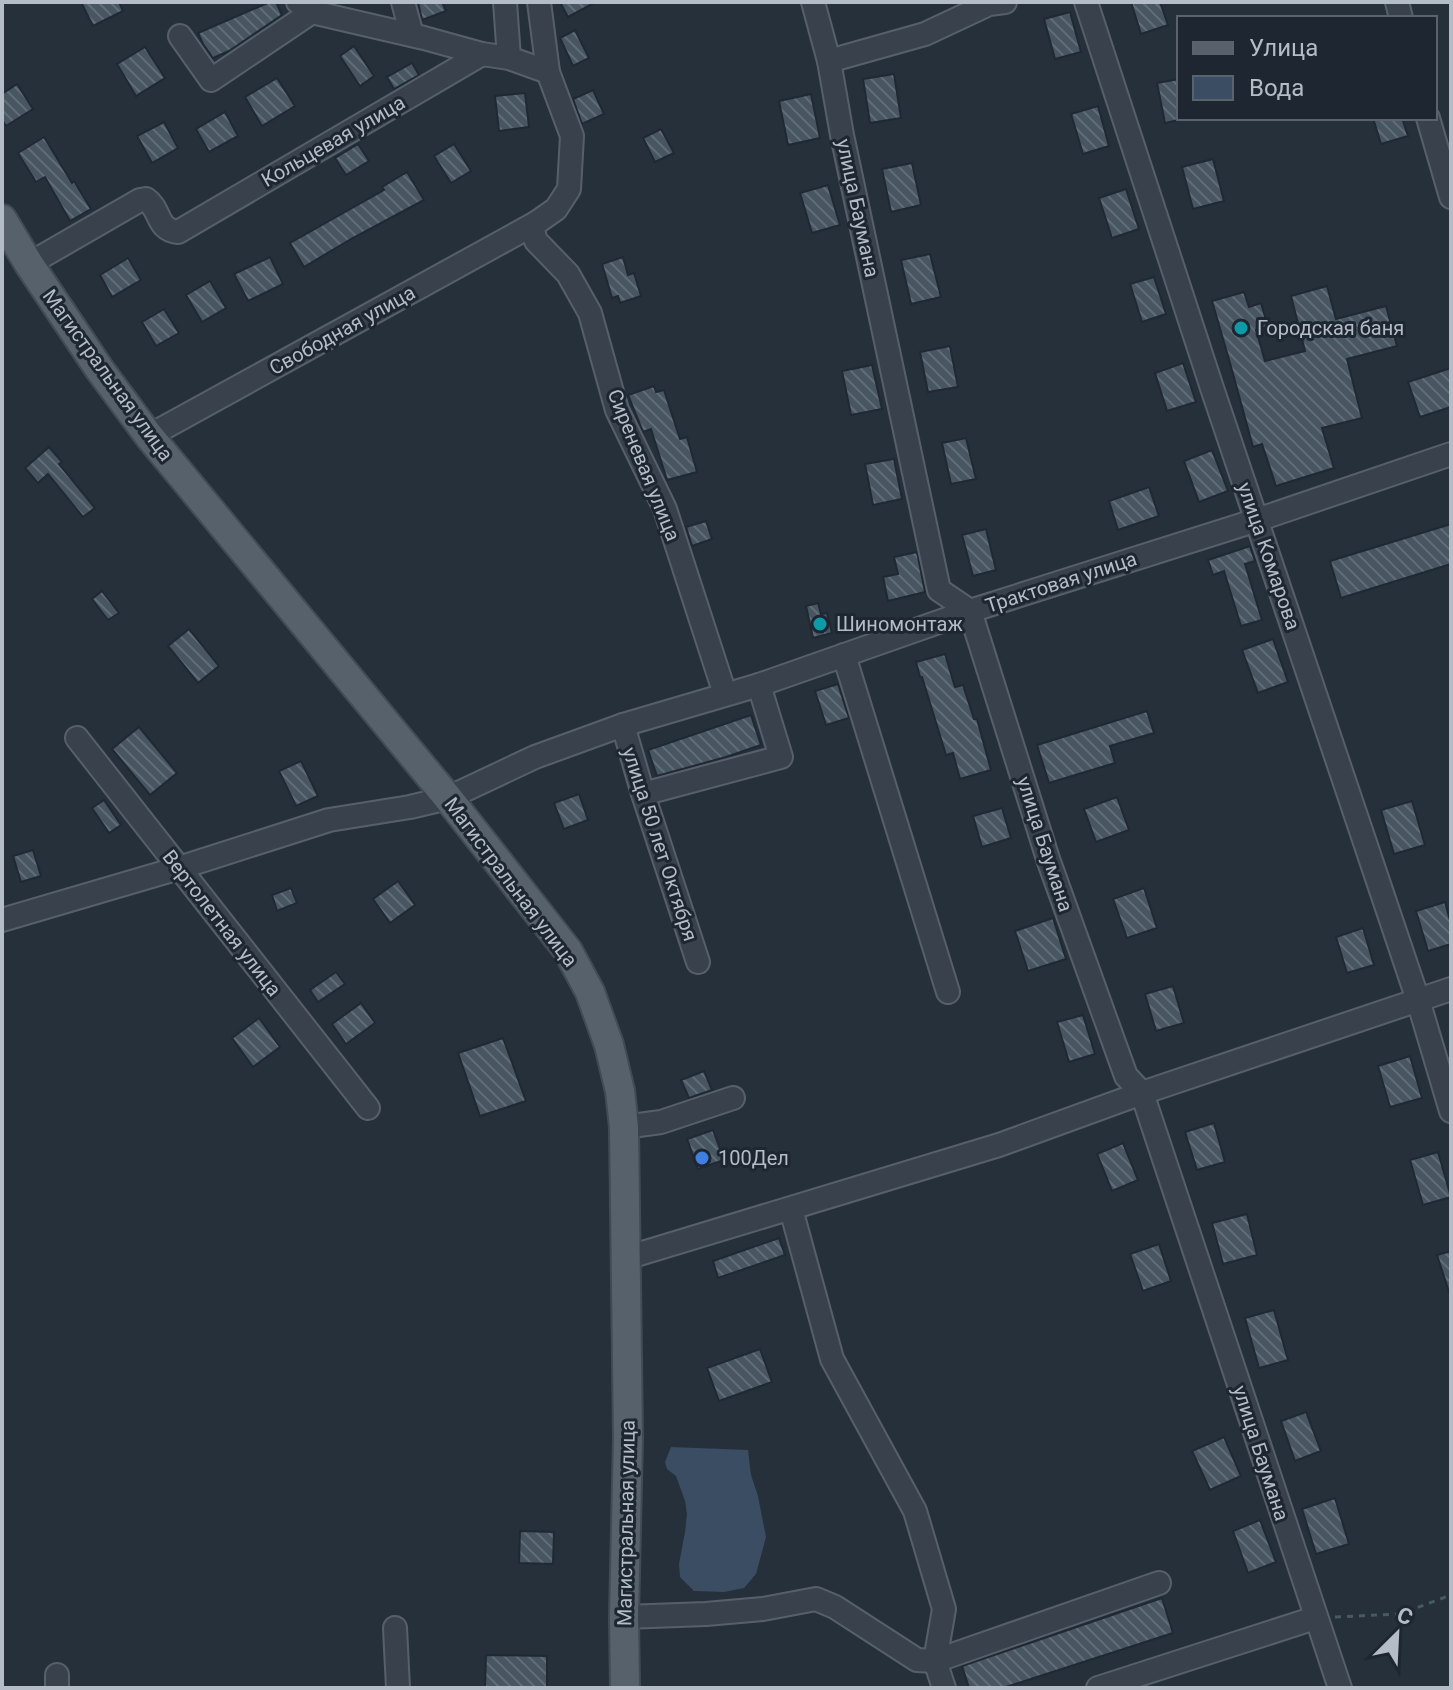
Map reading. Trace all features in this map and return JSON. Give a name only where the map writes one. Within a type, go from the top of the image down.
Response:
[{"type":"main road","name":"Магистральная улица","points":[[2,219],[100,370],[149,436],[448,798],[568,951],[590,992],[609,1045],[620,1091],[624,1127],[628,1438],[625,1688]]},
{"type":"street","points":[[403,2],[412,35]]},
{"type":"street","points":[[505,2],[509,58]]},
{"type":"street","points":[[536,223],[556,209],[569,189],[572,136],[548,72],[539,2]]},
{"type":"street","name":"улица Баумана","points":[[813,2],[829,61],[845,150],[939,590],[970,611],[1048,859],[1126,1076],[1142,1093],[1340,1688]]},
{"type":"street","points":[[829,61],[925,34],[989,4],[1005,2]]},
{"type":"street","name":"улица Комарова","points":[[1086,2],[1418,1000],[1451,1111]]},
{"type":"street","points":[[180,36],[211,80],[305,7],[482,54],[509,58],[548,72]]},
{"type":"street","name":"Кольцевая улица","points":[[29,264],[140,200],[152,202],[165,228],[178,232],[482,54]]},
{"type":"street","points":[[1429,120],[1445,158],[1451,197]]},
{"type":"street","name":"Свободная улица","points":[[149,436],[536,223]]},
{"type":"street","name":"Сиреневая улица","points":[[536,223],[533,231],[536,241],[568,274],[590,313],[617,410],[665,509],[725,694]]},
{"type":"street","name":"Трактовая улица","points":[[2,920],[329,820],[448,798],[535,757],[623,725],[759,685],[970,611],[1257,520],[1451,454]]},
{"type":"street","points":[[844,655],[948,992]]},
{"type":"street","points":[[643,794],[781,757],[759,685]]},
{"type":"street","name":"улица 50 лет Октября","points":[[623,725],[698,962]]},
{"type":"street","name":"Вертолетная улица","points":[[77,738],[368,1108]]},
{"type":"street","points":[[626,1258],[999,1145],[1142,1093],[1451,989]]},
{"type":"street","points":[[624,1127],[661,1122],[733,1098]]},
{"type":"street","points":[[791,1209],[832,1359],[915,1511],[944,1609],[935,1661],[944,1688]]},
{"type":"street","points":[[624,1617],[763,1609],[816,1599],[835,1607],[917,1660],[935,1661],[1159,1583]]},
{"type":"street","points":[[1098,1688],[1133,1683],[1315,1618]]},
{"type":"street","points":[[395,1628],[398,1688]]},
{"type":"path","points":[[1315,1618],[1400,1614],[1451,1595]]},
{"type":"water","points":[[671,1447],[748,1450],[766,1537],[756,1574],[744,1588],[724,1592],[694,1591],[680,1577],[679,1564],[687,1514],[676,1476],[667,1469],[665,1462]]},
{"type":"building","points":[[81,2],[119,2],[123,11],[93,26]]},
{"type":"building","points":[[276,2],[282,15],[229,51],[213,58],[198,33]]},
{"type":"building","points":[[418,2],[442,2],[446,11],[422,20]]},
{"type":"building","points":[[560,2],[596,2],[568,17]]},
{"type":"building","points":[[1131,2],[1160,2],[1168,25],[1141,34]]},
{"type":"building","points":[[1070,12],[1081,52],[1055,59],[1044,19]]},
{"type":"building","points":[[575,30],[589,58],[573,66],[560,38]]},
{"type":"building","points":[[354,46],[374,76],[360,86],[340,56]]},
{"type":"building","points":[[145,47],[165,78],[136,96],[117,64]]},
{"type":"building","points":[[412,63],[419,75],[394,89],[387,77]]},
{"type":"building","points":[[894,74],[901,118],[870,123],[863,79]]},
{"type":"building","points":[[277,78],[295,106],[262,126],[245,97]]},
{"type":"building","points":[[1177,79],[1179,120],[1165,123],[1157,83]]},
{"type":"building","points":[[17,84],[33,109],[6,126],[2,120],[2,94]]},
{"type":"building","points":[[593,90],[604,114],[582,124],[573,99]]},
{"type":"building","points":[[525,93],[529,127],[499,131],[495,96]]},
{"type":"building","points":[[811,94],[820,138],[788,145],[779,101]]},
{"type":"building","points":[[1098,106],[1109,146],[1083,154],[1071,114]]},
{"type":"building","points":[[225,112],[238,136],[209,152],[196,129]]},
{"type":"building","points":[[1374,120],[1403,120],[1408,136],[1381,144]]},
{"type":"building","points":[[164,122],[178,148],[152,163],[137,136]]},
{"type":"building","points":[[661,129],[674,153],[655,162],[643,138]]},
{"type":"building","points":[[44,137],[91,209],[70,221],[45,177],[36,182],[18,153]]},
{"type":"building","points":[[358,144],[369,161],[346,175],[335,158]]},
{"type":"building","points":[[454,144],[471,171],[451,183],[434,156]]},
{"type":"building","points":[[1213,159],[1224,201],[1193,209],[1182,167]]},
{"type":"building","points":[[912,163],[921,205],[891,212],[882,169]]},
{"type":"building","points":[[407,172],[424,200],[304,267],[290,243],[384,190],[382,187]]},
{"type":"building","points":[[828,185],[840,225],[812,233],[800,193]]},
{"type":"building","points":[[1126,189],[1139,229],[1112,238],[1099,198]]},
{"type":"building","points":[[930,254],[941,297],[911,304],[901,260]]},
{"type":"building","points":[[270,257],[283,284],[248,301],[234,274]]},
{"type":"building","points":[[623,257],[628,275],[634,273],[641,296],[620,303],[618,296],[612,298],[602,264]]},
{"type":"building","points":[[128,258],[141,280],[112,297],[100,275]]},
{"type":"building","points":[[1154,277],[1166,314],[1142,322],[1130,284]]},
{"type":"building","points":[[210,281],[226,308],[202,322],[186,295]]},
{"type":"building","points":[[1327,286],[1336,319],[1386,306],[1397,346],[1347,359],[1362,418],[1322,428],[1334,468],[1276,486],[1262,444],[1253,447],[1212,301],[1244,292],[1249,307],[1261,303],[1268,327],[1256,330],[1265,361],[1305,351],[1291,296]]},
{"type":"building","points":[[164,309],[179,333],[156,346],[142,322]]},
{"type":"building","points":[[950,346],[958,387],[928,392],[920,352]]},
{"type":"building","points":[[1183,363],[1196,402],[1167,411],[1155,373]]},
{"type":"building","points":[[872,365],[882,409],[851,415],[842,371]]},
{"type":"building","points":[[1451,368],[1451,407],[1420,417],[1408,382]]},
{"type":"building","points":[[654,386],[656,392],[664,390],[680,439],[687,437],[697,472],[667,480],[651,429],[643,432],[628,395]]},
{"type":"building","points":[[966,438],[976,479],[951,484],[942,443]]},
{"type":"building","points":[[49,447],[95,508],[83,517],[48,474],[38,483],[25,468]]},
{"type":"building","points":[[1212,450],[1228,491],[1199,502],[1184,461]]},
{"type":"building","points":[[894,459],[902,499],[873,505],[865,464]]},
{"type":"building","points":[[1149,487],[1159,516],[1118,530],[1109,501]]},
{"type":"building","points":[[706,521],[712,539],[692,546],[686,527]]},
{"type":"building","points":[[1451,524],[1451,564],[1341,598],[1330,561]]},
{"type":"building","points":[[986,529],[996,570],[973,576],[962,535]]},
{"type":"building","points":[[1250,546],[1255,561],[1245,564],[1262,620],[1241,626],[1224,571],[1213,575],[1208,560]]},
{"type":"building","points":[[917,552],[925,592],[888,601],[883,577],[898,574],[894,557]]},
{"type":"building","points":[[102,591],[119,613],[108,620],[92,599]]},
{"type":"building","name":"Шиномонтаж","points":[[818,603],[821,614],[827,613],[832,633],[813,638],[806,606]]},
{"type":"building","points":[[189,629],[219,666],[198,683],[168,646]]},
{"type":"building","points":[[1273,639],[1288,682],[1258,693],[1242,650]]},
{"type":"building","points":[[945,654],[955,687],[963,685],[974,719],[977,719],[991,770],[960,779],[953,753],[946,755],[916,662]]},
{"type":"building","points":[[838,684],[849,718],[826,725],[815,691]]},
{"type":"building","points":[[1147,711],[1154,733],[1110,746],[1115,763],[1049,783],[1037,745]]},
{"type":"building","points":[[751,715],[761,745],[657,776],[648,750]]},
{"type":"building","points":[[139,727],[177,773],[150,795],[112,749]]},
{"type":"building","points":[[301,761],[318,796],[296,806],[279,771]]},
{"type":"building","points":[[579,794],[588,820],[564,829],[554,803]]},
{"type":"building","points":[[1117,797],[1129,830],[1096,842],[1084,809]]},
{"type":"building","points":[[104,800],[121,825],[109,833],[92,808]]},
{"type":"building","points":[[1412,801],[1425,845],[1394,854],[1381,810]]},
{"type":"building","points":[[1002,808],[1011,838],[982,847],[973,816]]},
{"type":"building","points":[[33,850],[41,876],[21,882],[13,856]]},
{"type":"building","points":[[398,881],[415,905],[390,923],[373,899]]},
{"type":"building","points":[[291,888],[297,903],[277,911],[272,895]]},
{"type":"building","points":[[1144,888],[1157,928],[1127,938],[1113,899]]},
{"type":"building","points":[[1445,902],[1451,924],[1451,944],[1428,951],[1416,911]]},
{"type":"building","points":[[1053,918],[1066,959],[1028,971],[1015,931]]},
{"type":"building","points":[[1363,928],[1374,965],[1347,973],[1336,937]]},
{"type":"building","points":[[336,972],[345,984],[318,1002],[310,990]]},
{"type":"building","points":[[1173,986],[1184,1023],[1156,1031],[1145,994]]},
{"type":"building","points":[[361,1003],[375,1023],[346,1044],[332,1024]]},
{"type":"building","points":[[1083,1015],[1095,1054],[1069,1062],[1057,1022]]},
{"type":"building","points":[[259,1018],[280,1047],[253,1067],[232,1038]]},
{"type":"building","points":[[503,1038],[526,1101],[480,1116],[458,1053]]},
{"type":"building","points":[[1410,1056],[1422,1098],[1390,1107],[1378,1066]]},
{"type":"building","points":[[704,1071],[712,1090],[689,1098],[681,1080]]},
{"type":"building","points":[[1214,1123],[1225,1162],[1197,1170],[1185,1132]]},
{"type":"building","points":[[713,1130],[724,1160],[698,1169],[687,1139]]},
{"type":"building","points":[[1123,1143],[1138,1180],[1112,1191],[1097,1154]]},
{"type":"building","points":[[1438,1152],[1451,1197],[1423,1205],[1410,1160]]},
{"type":"building","points":[[1247,1214],[1257,1255],[1223,1264],[1212,1223]]},
{"type":"building","points":[[779,1238],[785,1255],[718,1278],[713,1261]]},
{"type":"building","points":[[1159,1244],[1171,1281],[1143,1291],[1130,1254]]},
{"type":"building","points":[[1451,1251],[1451,1291],[1449,1292],[1437,1255]]},
{"type":"building","points":[[1274,1310],[1288,1360],[1259,1368],[1245,1318]]},
{"type":"building","points":[[760,1349],[772,1382],[719,1401],[707,1368]]},
{"type":"building","points":[[1306,1412],[1321,1451],[1295,1461],[1281,1421]]},
{"type":"building","points":[[1224,1437],[1241,1476],[1210,1490],[1192,1451]]},
{"type":"building","points":[[1335,1498],[1349,1544],[1316,1554],[1302,1509]]},
{"type":"building","points":[[1260,1520],[1276,1562],[1248,1573],[1233,1531]]},
{"type":"building","points":[[520,1531],[554,1532],[553,1564],[519,1563]]},
{"type":"building","points":[[1162,1598],[1173,1633],[1003,1688],[969,1688],[962,1666]]},
{"type":"building","points":[[486,1655],[547,1656],[547,1688],[485,1688]]},
{"type":"place","name":"Городская баня","points":[[1241,328]]},
{"type":"place","name":"Шиномонтаж","points":[[820,624]]},
{"type":"place","name":"100Дел","points":[[702,1158]]}]
